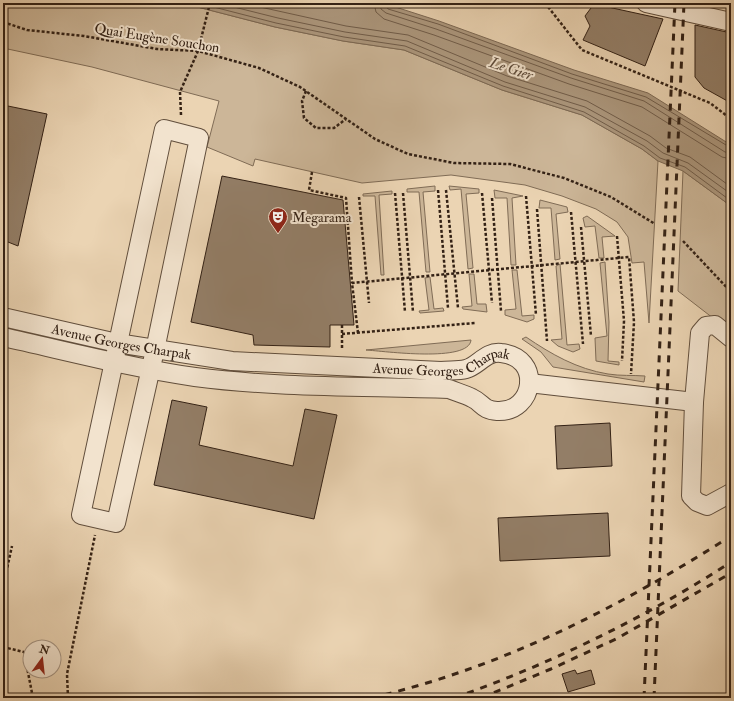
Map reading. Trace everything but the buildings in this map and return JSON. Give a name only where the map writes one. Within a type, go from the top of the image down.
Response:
[{"type":"street","points":[[646,3],[731,22]]},
{"type":"street","points":[[164,129],[199,138],[155,350],[116,523],[81,515],[116,343],[164,129]]},
{"type":"street","name":"Avenue Georges Charpak","points":[[3,317],[116,343],[232,361],[441,371],[467,369],[485,356],[499,352],[515,356],[526,366],[529,383],[527,395],[515,407],[499,412],[485,409],[473,398],[449,389],[265,383],[196,377],[150,370],[3,337]]},
{"type":"street","points":[[731,338],[715,326],[706,326],[700,333],[694,402],[691,496],[697,502],[707,506],[731,493]]},
{"type":"street","points":[[230,380],[232,361]]},
{"type":"street","points":[[529,383],[694,402]]},
{"type":"path","points":[[198,51],[210,3]]},
{"type":"path","points":[[545,3],[582,50],[710,103],[731,119]]},
{"type":"path","name":"Quai Eugène Souchon","points":[[3,22],[27,30],[84,36],[157,49],[198,51],[259,68],[306,91],[374,139],[408,154],[454,163],[510,164],[564,178],[611,196],[655,224]]},
{"type":"path","points":[[306,91],[302,101],[304,118],[316,128],[334,128],[346,119]]},
{"type":"path","points":[[312,172],[309,190],[346,198],[352,283],[358,333]]},
{"type":"path","points":[[438,190],[448,308]]},
{"type":"path","points":[[446,190],[458,308]]},
{"type":"path","points":[[395,193],[405,312]]},
{"type":"path","points":[[403,193],[414,312]]},
{"type":"path","points":[[482,193],[492,303]]},
{"type":"path","points":[[526,196],[536,315]]},
{"type":"path","points":[[359,197],[369,303]]},
{"type":"path","points":[[492,198],[501,311]]},
{"type":"path","points":[[537,209],[547,341]]},
{"type":"path","points":[[571,212],[583,344]]},
{"type":"path","points":[[581,227],[591,336]]},
{"type":"path","points":[[617,236],[624,321],[622,361]]},
{"type":"path","points":[[683,241],[731,292]]},
{"type":"path","points":[[352,283],[628,257],[634,322],[631,374]]},
{"type":"path","points":[[342,334],[475,323]]},
{"type":"path","points":[[342,325],[342,347]]},
{"type":"path","points":[[3,587],[12,546]]},
{"type":"path","points":[[3,647],[24,652],[33,698]]},
{"type":"path","points":[[132,698],[138,694]]},
{"type":"shaded area","points":[[3,3],[182,3],[275,27],[343,41],[404,50],[502,90],[582,115],[642,149],[658,161],[649,323],[644,262],[632,263],[628,237],[617,222],[596,209],[562,196],[525,185],[451,175],[362,183],[255,159],[253,166],[207,147],[219,101],[92,67],[3,48]]},
{"type":"shaded area","points":[[683,171],[731,206],[731,332],[678,291]]},
{"type":"shaded area","points":[[435,186],[435,191],[423,192],[430,272],[426,272],[419,192],[407,192],[407,189]]},
{"type":"shaded area","points":[[449,186],[479,189],[479,193],[466,194],[473,268],[468,269],[461,189],[450,190]]},
{"type":"shaded area","points":[[494,190],[523,196],[512,198],[516,265],[511,265],[507,198],[495,198]]},
{"type":"shaded area","points":[[392,191],[392,194],[379,195],[384,275],[381,275],[375,196],[363,196],[363,194]]},
{"type":"shaded area","points":[[540,200],[567,207],[568,212],[556,214],[560,259],[555,260],[551,208],[539,208]]},
{"type":"shaded area","points":[[587,216],[615,236],[602,237],[604,258],[599,258],[595,226],[585,227],[583,218]]},
{"type":"shaded area","points":[[605,262],[609,322],[608,361],[619,362],[619,365],[596,361],[595,338],[607,336],[600,263]]},
{"type":"shaded area","points":[[560,264],[567,345],[579,344],[580,349],[573,352],[558,346],[551,340],[562,339],[556,266]]},
{"type":"shaded area","points":[[512,270],[517,270],[522,316],[534,315],[534,319],[527,322],[505,315],[505,310],[516,309]]},
{"type":"shaded area","points":[[469,274],[474,274],[477,304],[486,304],[487,312],[463,309],[462,307],[472,306]]},
{"type":"shaded area","points":[[430,277],[434,309],[443,308],[444,311],[420,313],[419,311],[429,310],[425,278]]},
{"type":"shaded area","points":[[526,337],[555,355],[575,365],[608,374],[645,376],[644,382],[553,367],[541,352],[522,339]]},
{"type":"shaded area","points":[[471,340],[467,347],[441,354],[366,350]]},
{"type":"water","name":"Le Gier","points":[[182,3],[383,3],[439,21],[574,70],[648,93],[731,145],[731,206],[683,171],[658,161],[642,149],[582,115],[502,90],[404,50],[343,41],[275,27]]},
{"type":"railway","points":[[644,698],[675,3]]},
{"type":"railway","points":[[654,698],[684,3]]},
{"type":"railway","points":[[371,698],[420,685],[467,670],[557,633],[645,588],[731,536]]},
{"type":"railway","points":[[454,698],[490,685],[561,655],[631,621],[698,583],[731,562]]},
{"type":"railway","points":[[481,698],[551,669],[618,638],[731,573]]},
{"type":"place","name":"Megarama","points":[[278,234]]}]
